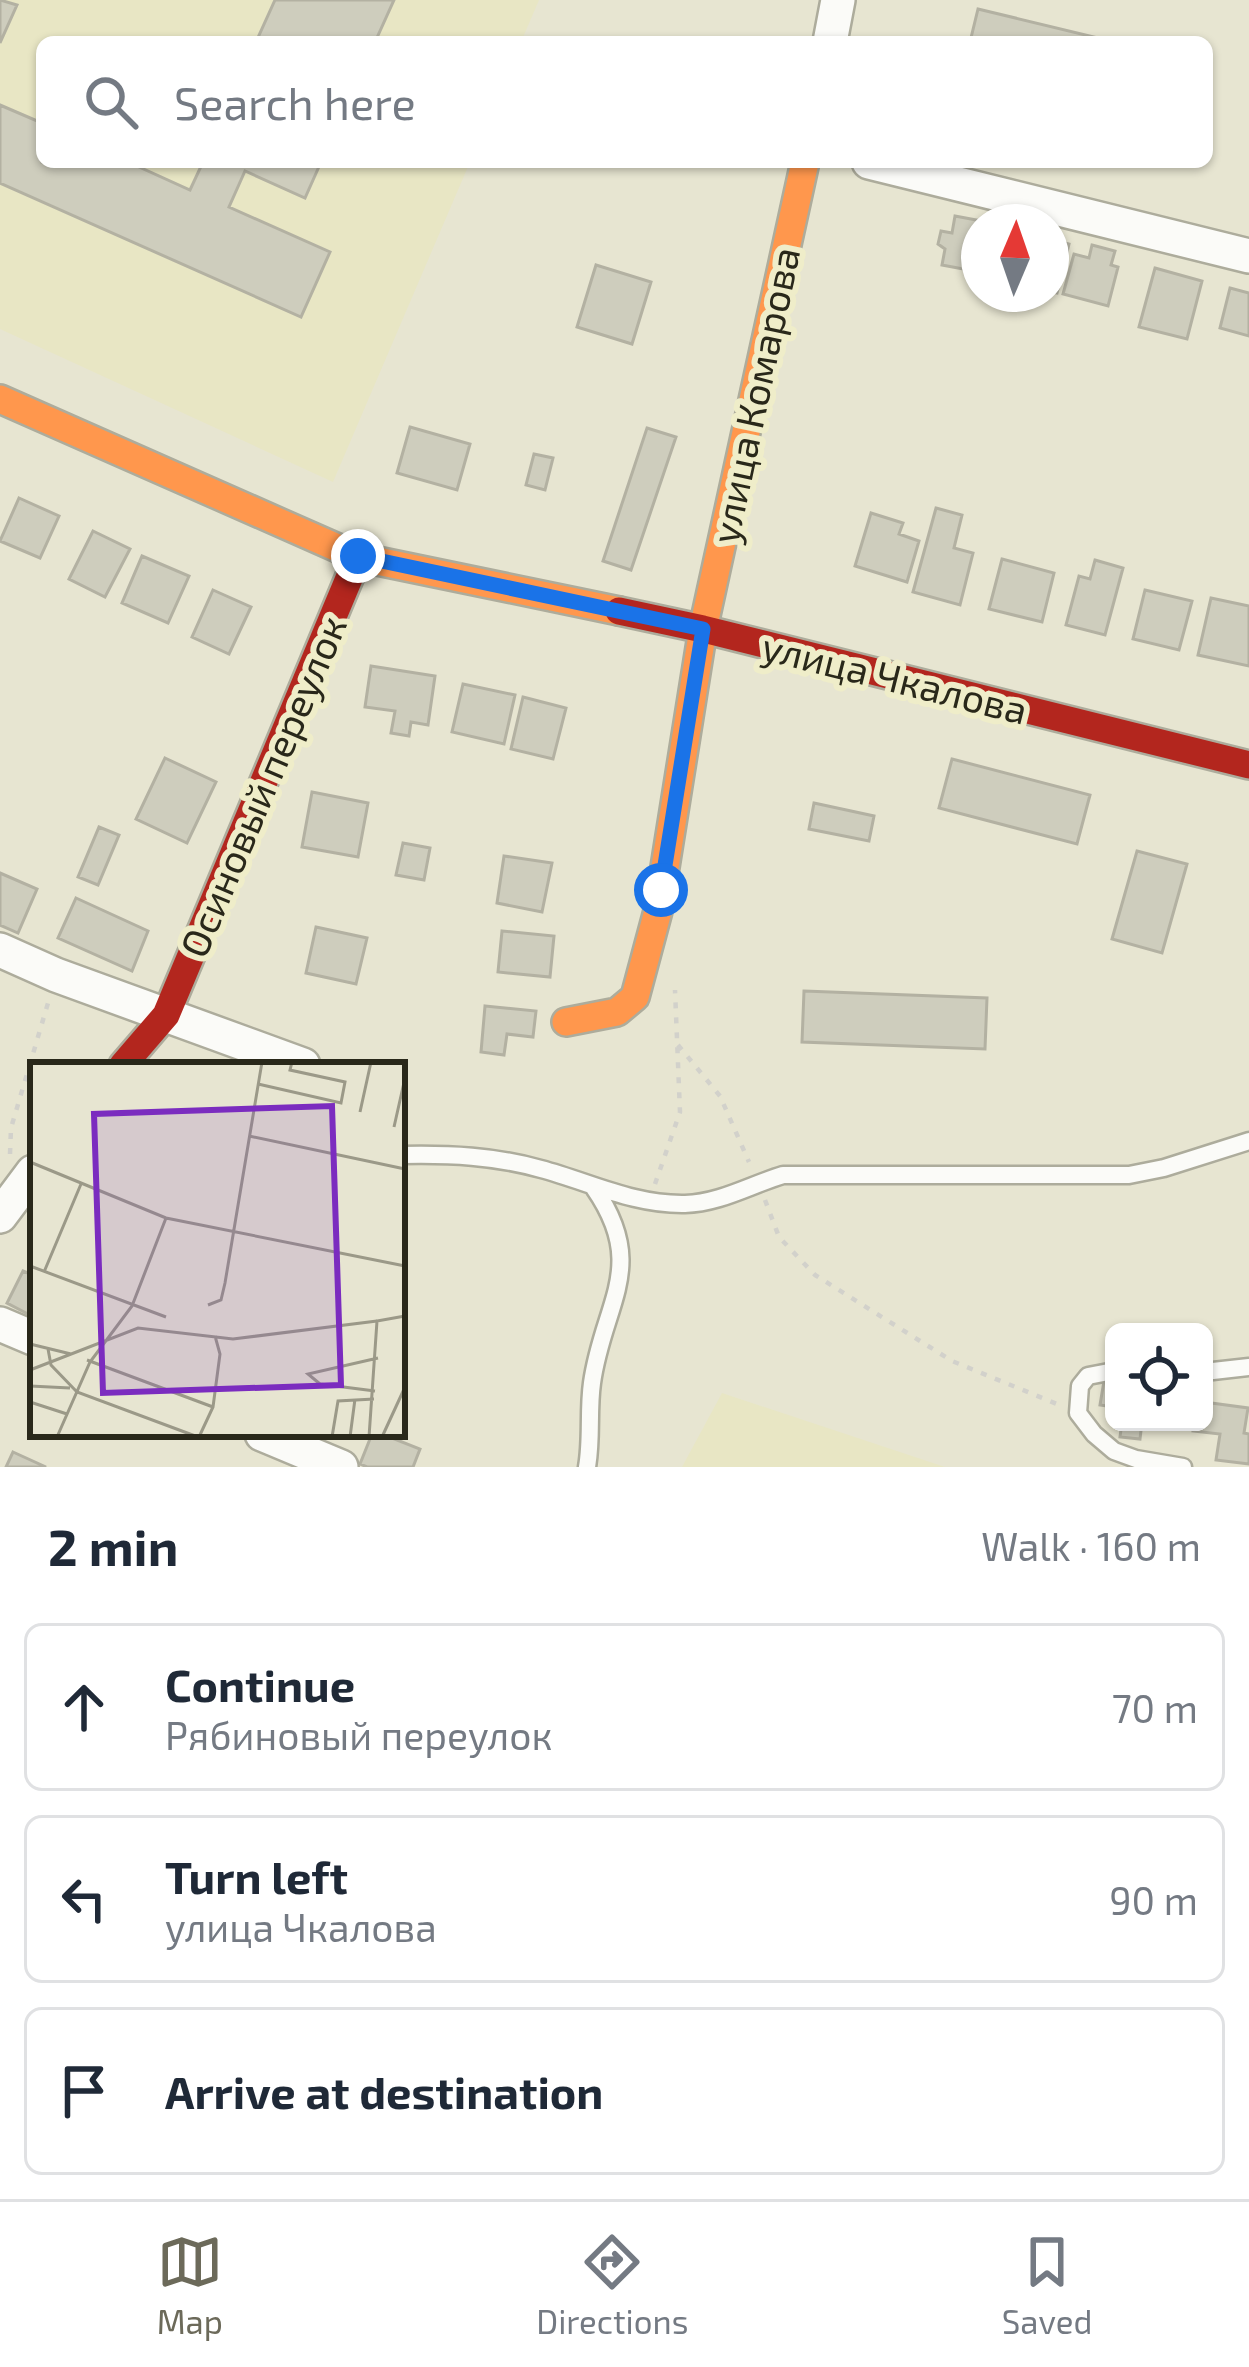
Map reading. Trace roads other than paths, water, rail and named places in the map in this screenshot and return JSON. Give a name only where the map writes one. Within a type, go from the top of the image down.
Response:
[{"type":"street","points":[[831,36],[838,0]]},
{"type":"street","name":"улица Комарова","points":[[566,1022],[617,1012],[635,997],[658,911],[703,629],[804,168]]},
{"type":"street","points":[[893,168],[1249,256]]},
{"type":"street","name":"улица Чкалова","points":[[0,399],[358,556],[703,629],[1249,765]]},
{"type":"street","name":"Осиновый переулок","points":[[126,1062],[166,1015],[358,556]]},
{"type":"street","points":[[0,950],[295,1062]]},
{"type":"street","points":[[0,1216],[19,1176]]},
{"type":"street","points":[[0,1324],[30,1337]]},
{"type":"street","points":[[269,1437],[341,1467]]},
{"type":"lane","points":[[405,1155],[460,1154],[540,1168],[649,1203],[690,1204],[729,1197],[783,1175],[1129,1175],[1249,1141]]},
{"type":"lane","points":[[587,1467],[592,1382],[619,1283],[620,1240],[611,1213],[593,1188]]},
{"type":"lane","points":[[1213,1371],[1249,1367]]},
{"type":"lane","points":[[1105,1373],[1088,1376],[1080,1386],[1078,1413],[1094,1434],[1114,1451],[1136,1460],[1183,1467]]}]
